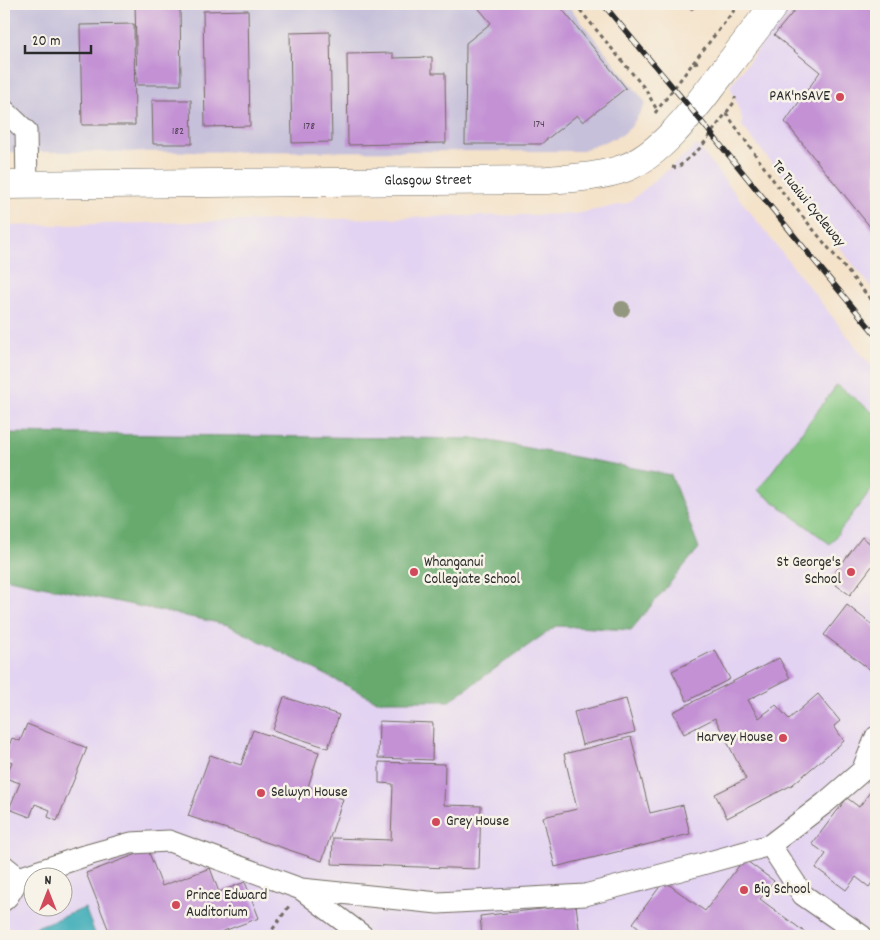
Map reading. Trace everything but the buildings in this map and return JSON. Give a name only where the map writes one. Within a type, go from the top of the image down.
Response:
[{"type":"main road","name":"Glasgow Street","points":[[16,185],[547,180],[598,176],[634,164],[660,145],[681,124],[775,4]]},
{"type":"lane","points":[[4,110],[26,131],[16,185]]},
{"type":"lane","points":[[4,900],[8,896],[11,872],[84,856],[131,843],[169,841],[301,889],[438,903],[585,895],[770,845],[825,803],[862,771],[876,737]]},
{"type":"lane","points":[[770,845],[803,895],[862,936]]},
{"type":"lane","points":[[301,889],[363,936]]},
{"type":"path","points":[[575,4],[646,90],[657,110]]},
{"type":"path","points":[[652,116],[739,4]]},
{"type":"path","points":[[693,63],[701,62]]},
{"type":"path","name":"Te Tuaiwi Cycleway","points":[[726,113],[776,184],[876,306]]},
{"type":"path","points":[[268,936],[301,889]]},
{"type":"shaded area","points":[[4,4],[567,4],[646,103],[631,127],[622,135],[580,151],[4,152]]},
{"type":"shaded area","points":[[793,4],[876,4],[876,293],[742,126],[742,119],[730,86]]},
{"type":"shaded area","name":"Whanganui Collegiate School","points":[[697,145],[876,372],[876,936],[4,936],[4,226],[576,214],[628,203]]},
{"type":"green space","points":[[837,385],[876,415],[876,483],[830,544],[758,490]]},
{"type":"green space","points":[[4,433],[480,439],[671,475],[699,548],[631,630],[556,626],[449,701],[377,701],[228,625],[4,578]]},
{"type":"water","points":[[85,908],[96,936],[13,936],[59,918],[72,918],[72,913]]},
{"type":"railway","points":[[603,4],[876,335]]},
{"type":"place","name":"PAK'nSAVE","points":[[840,97]]},
{"type":"place","name":"Whanganui Collegiate School","points":[[414,572]]},
{"type":"place","name":"St George's School","points":[[851,572]]},
{"type":"place","name":"Harvey House","points":[[783,738]]},
{"type":"place","name":"Selwyn House","points":[[261,793]]},
{"type":"place","name":"Grey House","points":[[436,822]]},
{"type":"place","name":"Big School","points":[[744,890]]},
{"type":"place","name":"Prince Edward Auditorium","points":[[176,905]]}]
